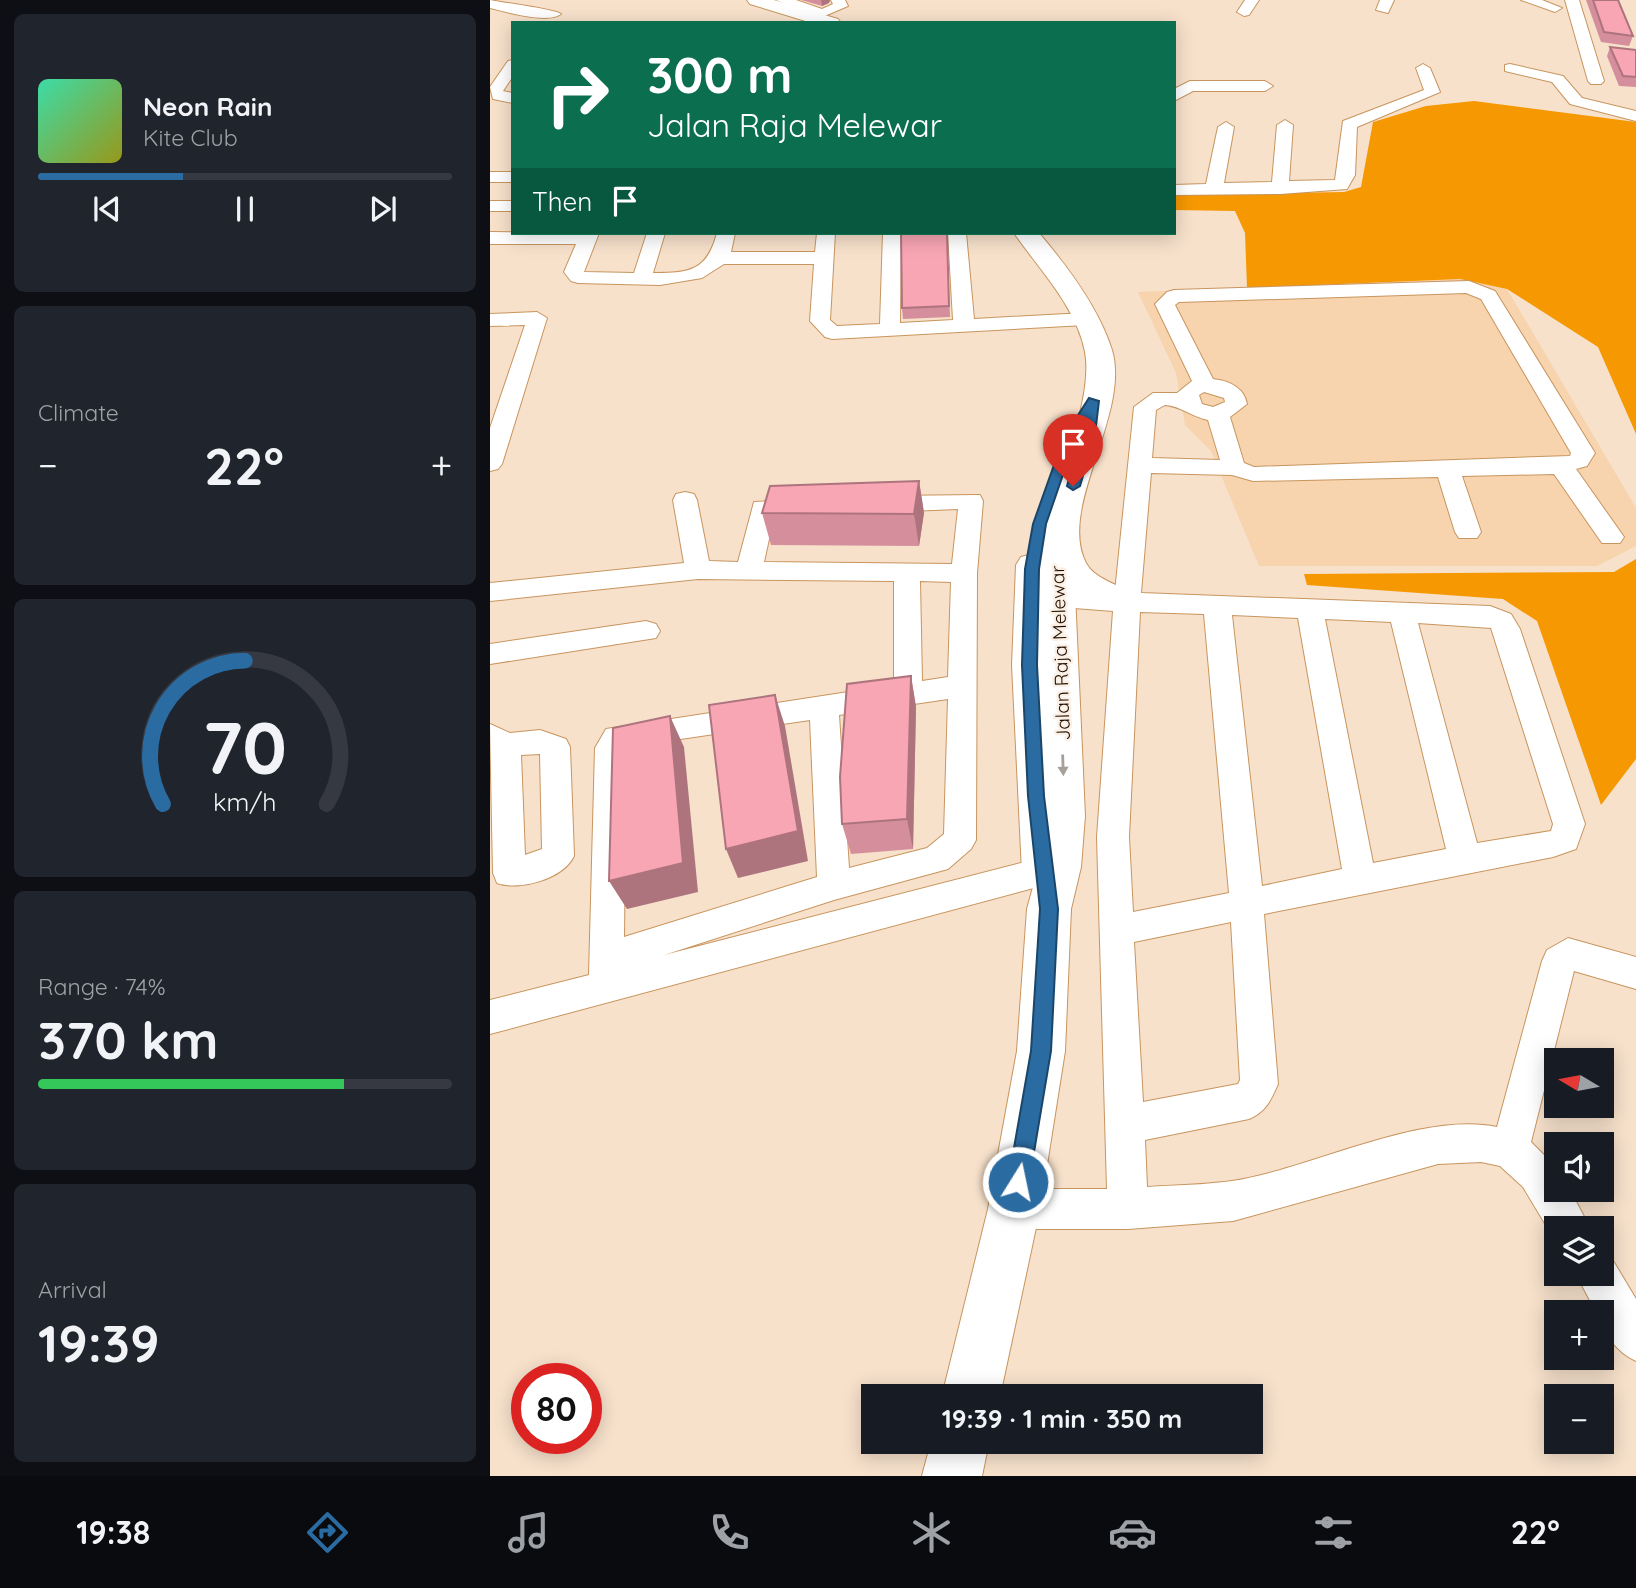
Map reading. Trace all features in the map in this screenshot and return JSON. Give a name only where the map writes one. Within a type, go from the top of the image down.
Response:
[{"type":"highway","points":[[756,0],[822,18]]},
{"type":"highway","name":"Jalan Raja Melewar","points":[[1028,235],[1050,262],[1085,319],[1099,352],[1099,382],[1093,401],[1089,434],[1065,512],[1056,559],[1057,599],[1045,665]]},
{"type":"highway","name":"Jalan Raja Melewar","points":[[974,1384],[1014,1209],[1041,1051],[1051,882],[1065,816],[1032,569],[1039,524],[1070,437],[1093,401]]},
{"type":"highway","points":[[1065,512],[1065,553],[1071,569],[1084,583],[1123,601]]},
{"type":"highway","points":[[1045,665],[1083,610],[1095,604],[1123,601]]},
{"type":"highway","points":[[952,1476],[957,1454]]},
{"type":"street","points":[[499,21],[521,11],[563,0]]},
{"type":"street","points":[[490,4],[544,20],[563,0]]},
{"type":"street","points":[[783,0],[822,18],[841,6],[838,0]]},
{"type":"street","points":[[1528,0],[1555,8]]},
{"type":"street","points":[[1572,0],[1592,47],[1596,81]]},
{"type":"street","points":[[509,58],[495,91],[498,96],[511,98]]},
{"type":"street","points":[[1176,190],[1334,188],[1343,183],[1349,124],[1432,92],[1432,85],[1423,68]]},
{"type":"street","points":[[1510,68],[1558,79],[1568,95],[1576,101],[1636,116]]},
{"type":"street","points":[[1176,95],[1190,86],[1265,86]]},
{"type":"street","points":[[1280,189],[1285,125]]},
{"type":"street","points":[[1214,189],[1226,127]]},
{"type":"street","points":[[490,177],[511,177]]},
{"type":"street","points":[[490,206],[511,206]]},
{"type":"street","points":[[490,238],[589,235],[574,272],[578,276],[642,278],[693,276],[712,267],[719,258],[725,235]]},
{"type":"street","points":[[642,278],[655,235]]},
{"type":"street","points":[[826,235],[820,321],[824,329],[843,334],[1085,319]]},
{"type":"street","points":[[890,331],[892,235]]},
{"type":"street","points":[[957,235],[964,326]]},
{"type":"street","points":[[719,258],[825,258]]},
{"type":"street","points":[[1139,465],[1234,468],[1253,474],[1561,466],[1579,461],[1583,453],[1488,295],[1469,287],[1174,296],[1165,304],[1166,310],[1205,385]]},
{"type":"street","points":[[490,320],[537,318],[490,464]]},
{"type":"street","points":[[1128,1209],[1113,837],[1123,601],[1145,407],[1161,398],[1186,400],[1201,412],[1218,414],[1236,404],[1234,394],[1222,387],[1205,385],[1188,392],[1186,400]]},
{"type":"street","points":[[1218,414],[1234,468]]},
{"type":"street","points":[[1561,466],[1611,537]]},
{"type":"street","points":[[1447,468],[1468,532]]},
{"type":"street","points":[[685,499],[698,570]]},
{"type":"street","points":[[490,1017],[834,886],[937,859],[960,840],[964,573],[971,501],[763,508],[749,569]]},
{"type":"street","points":[[490,592],[698,570],[964,573]]},
{"type":"street","points":[[907,574],[908,694]]},
{"type":"street","points":[[1057,599],[1490,616],[1500,621],[1506,629],[1565,811],[1569,834],[1553,844],[1464,857],[1247,906],[1116,930]]},
{"type":"street","points":[[1125,1125],[1249,1100],[1259,1084],[1247,906],[1217,605]]},
{"type":"street","points":[[1310,609],[1360,881]]},
{"type":"street","points":[[1402,612],[1464,857]]},
{"type":"street","points":[[490,654],[646,631]]},
{"type":"street","points":[[606,972],[610,748],[617,737],[963,686]]},
{"type":"street","points":[[824,706],[834,886]]},
{"type":"street","points":[[606,972],[1051,882]]},
{"type":"street","points":[[1510,1149],[1559,961],[1568,954],[1581,955],[1636,973]]},
{"type":"street","points":[[1014,1209],[1128,1209],[1233,1201],[1438,1145],[1481,1143],[1510,1149],[1537,1173],[1563,1216]]},
{"type":"street","points":[[1604,1286],[1636,1339]]},
{"type":"shaded area","points":[[1474,101],[1636,122],[1636,434],[1598,347],[1507,289],[1460,279],[1247,288],[1245,233],[1235,211],[1176,210],[1176,195],[1344,192],[1361,187],[1373,122],[1426,106]]},
{"type":"shaded area","points":[[1460,279],[1507,289],[1636,508],[1636,546],[1597,566],[1259,566],[1211,451],[1185,425],[1176,373],[1138,292]]},
{"type":"shaded area","points":[[1636,559],[1636,759],[1601,805],[1537,621],[1503,599],[1307,585],[1304,574],[1614,572]]},
{"type":"building","points":[[1593,0],[1618,0],[1633,36],[1604,32]]},
{"type":"building","points":[[1610,47],[1636,50],[1636,77],[1623,76]]},
{"type":"building","points":[[901,235],[947,235],[949,306],[902,308]]},
{"type":"building","points":[[919,481],[914,514],[762,513],[770,486]]},
{"type":"building","points":[[911,676],[907,819],[842,824],[840,777],[847,684]]},
{"type":"building","points":[[775,695],[798,831],[726,849],[709,705]]},
{"type":"building","points":[[670,716],[683,863],[609,881],[613,728]]},
{"type":"route","points":[[1018,1182],[1041,1051],[1049,909],[1036,796],[1030,665],[1032,569],[1039,524],[1070,437],[1093,401],[1089,434],[1073,486]]}]
